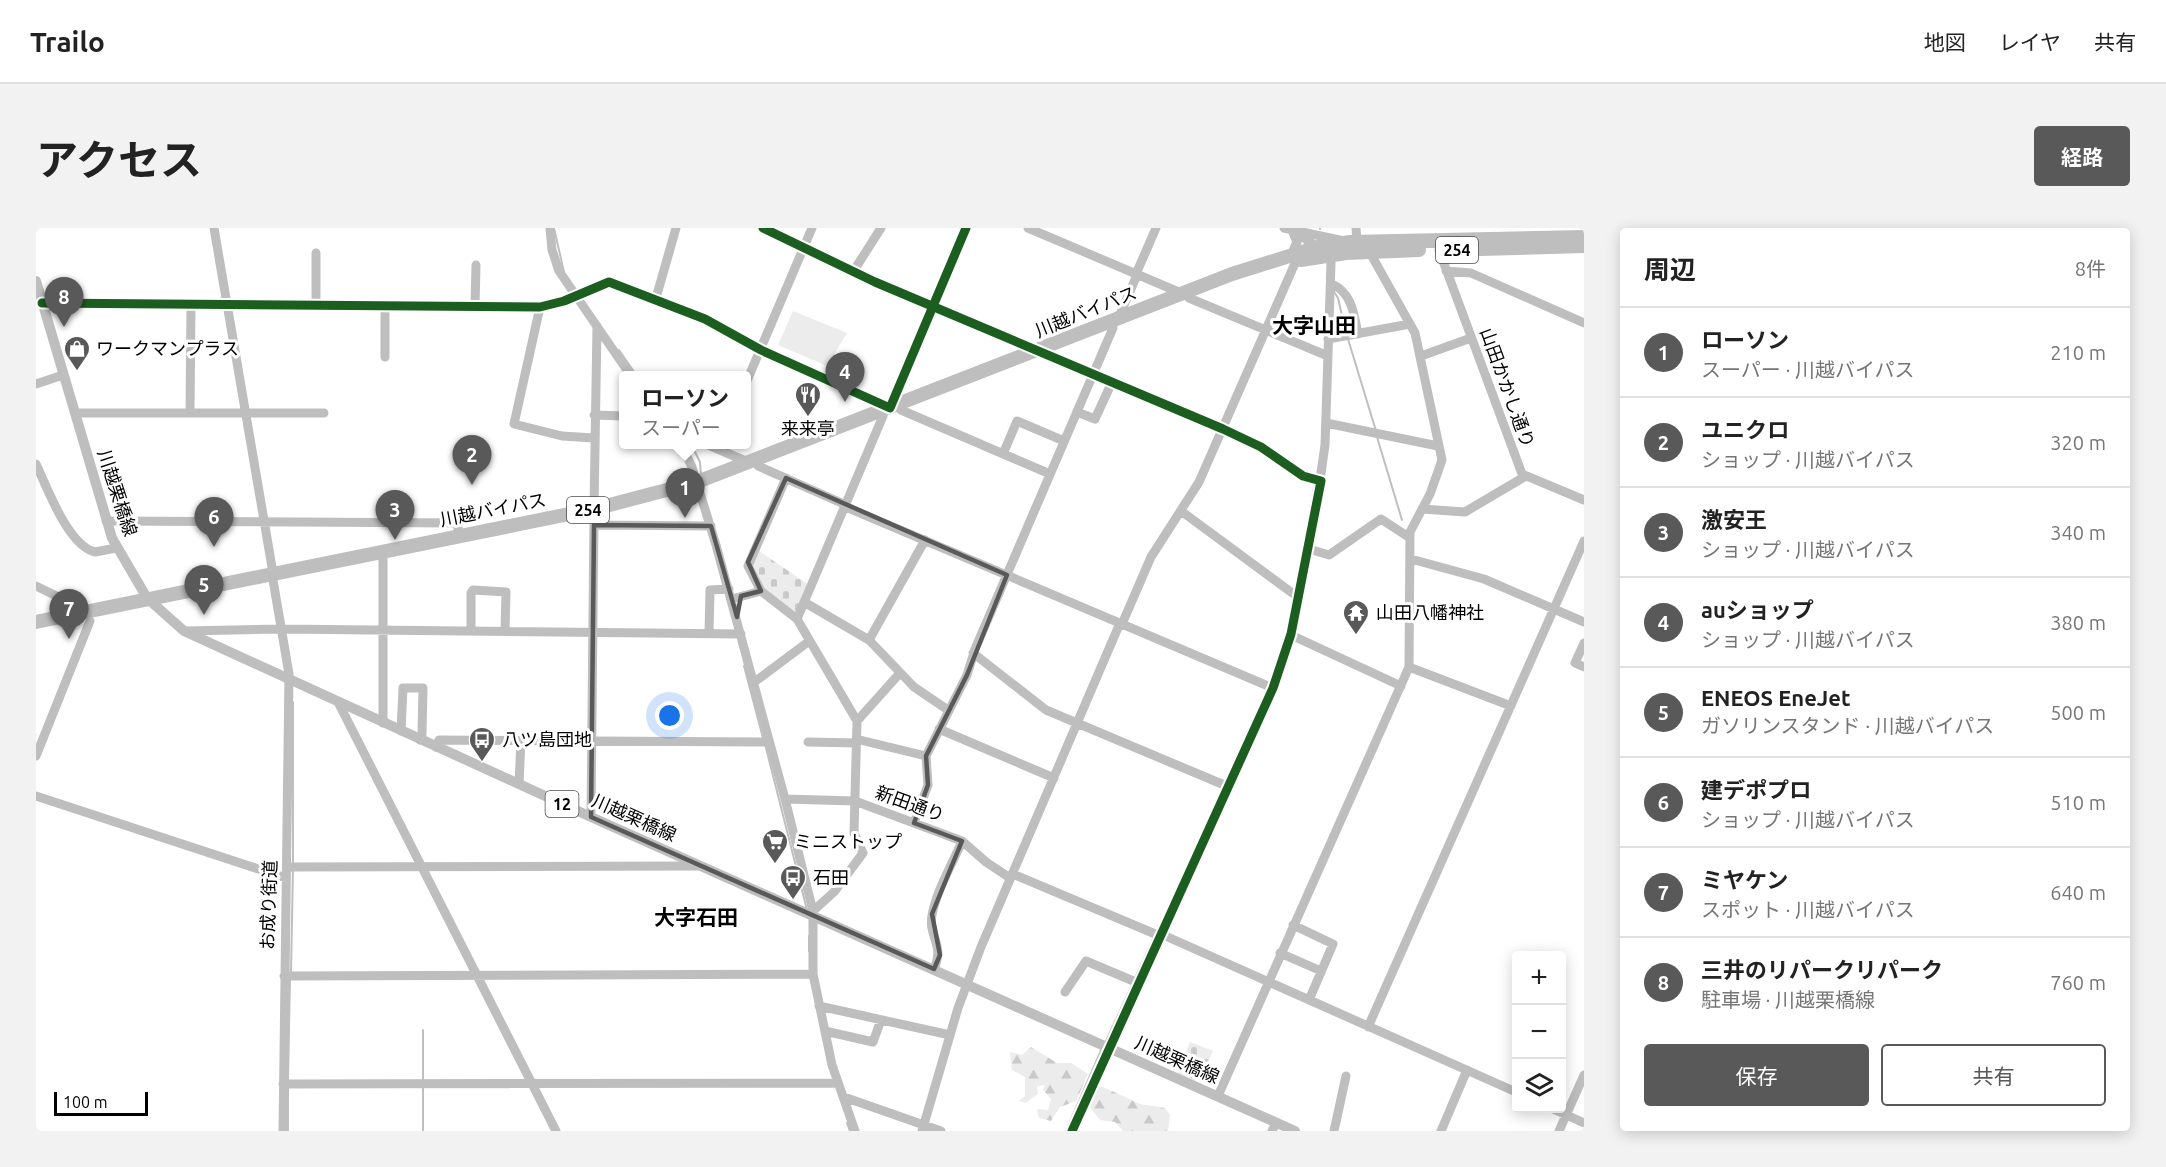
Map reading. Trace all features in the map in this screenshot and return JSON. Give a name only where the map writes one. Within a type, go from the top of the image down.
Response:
[{"type":"highway","name":"254","points":[[1324,251],[1369,251],[1485,234],[1562,232],[1584,237]]},
{"type":"highway","name":"254","points":[[1354,237],[1584,246]]},
{"type":"highway","name":"川越バイパス","points":[[273,576],[383,558],[594,516],[697,485],[1185,296],[1293,258],[1324,251],[1354,237]]},
{"type":"highway","name":"川越バイパス","points":[[36,631],[150,602],[458,536],[594,516]]},
{"type":"highway","name":"川越バイパス","points":[[36,622],[89,617]]},
{"type":"main road","name":"川越栗橋線","points":[[36,280],[39,299],[116,549],[150,602],[184,631],[591,817],[813,913],[1218,1096],[1274,1127],[1295,1131]]},
{"type":"street","name":"お成り街道","points":[[214,228],[273,576],[288,680],[283,1131]]},
{"type":"street","points":[[550,228],[555,261],[576,296],[628,371]]},
{"type":"street","points":[[656,298],[676,228]]},
{"type":"street","points":[[763,228],[853,272],[1222,429],[1261,447],[1303,476],[1320,480]]},
{"type":"street","points":[[751,374],[812,228]]},
{"type":"street","points":[[853,272],[881,228]]},
{"type":"street","points":[[797,620],[846,506],[891,411],[966,228]]},
{"type":"street","points":[[1028,228],[1328,356]]},
{"type":"street","points":[[914,823],[928,785],[926,756],[967,675],[973,653],[1156,228]]},
{"type":"street","points":[[1288,229],[1354,237]]},
{"type":"street","points":[[1072,1131],[1108,1047],[1273,688],[1291,635],[1321,486],[1332,284],[1324,251],[1288,229]]},
{"type":"street","points":[[923,1128],[967,984],[1077,723],[1151,557],[1199,482],[1266,330],[1297,242],[1288,229]]},
{"type":"street","name":"山田かかし通り","points":[[1436,240],[1522,474],[1584,500]]},
{"type":"street","points":[[1218,1096],[1409,667],[1410,532],[1442,466],[1421,356],[1410,324],[1369,251]]},
{"type":"street","points":[[316,253],[316,305]]},
{"type":"street","points":[[475,306],[476,264]]},
{"type":"street","points":[[1446,271],[1471,273],[1584,322]]},
{"type":"street","points":[[39,299],[191,304],[540,307],[576,296],[609,282],[656,298],[705,320],[761,350],[891,411],[1050,474]]},
{"type":"street","points":[[1332,284],[1344,291],[1349,299],[1358,334]]},
{"type":"street","points":[[190,412],[191,304]]},
{"type":"street","points":[[385,306],[385,357]]},
{"type":"street","points":[[540,307],[514,424],[562,436],[594,438]]},
{"type":"street","points":[[1328,339],[1410,324]]},
{"type":"street","points":[[591,817],[594,415],[597,326]]},
{"type":"street","points":[[1421,356],[1471,338]]},
{"type":"street","points":[[36,384],[63,375]]},
{"type":"street","points":[[1077,412],[1095,419],[1112,382]]},
{"type":"street","points":[[75,413],[324,413]]},
{"type":"street","points":[[594,415],[619,416]]},
{"type":"street","points":[[1003,454],[1017,421],[1064,441]]},
{"type":"street","points":[[1326,423],[1438,446]]},
{"type":"street","points":[[683,449],[711,526],[785,799],[813,913],[813,974],[819,1005],[838,1083],[855,1131]]},
{"type":"street","points":[[723,449],[846,506],[1273,688]]},
{"type":"street","points":[[36,464],[63,521],[79,541],[95,552],[116,549]]},
{"type":"street","points":[[1422,509],[1465,512],[1526,476]]},
{"type":"street","points":[[786,478],[748,566],[761,591],[797,620],[857,721],[854,832],[863,853],[834,892],[813,913]]},
{"type":"street","points":[[1181,510],[1299,598]]},
{"type":"street","points":[[594,516],[711,526]]},
{"type":"street","points":[[1309,549],[1329,555],[1379,519],[1410,538]]},
{"type":"street","points":[[106,521],[458,523],[458,536]]},
{"type":"street","points":[[868,640],[925,540]]},
{"type":"street","points":[[1368,1027],[1584,542]]},
{"type":"street","points":[[383,558],[383,723]]},
{"type":"street","points":[[1411,560],[1484,579],[1584,622]]},
{"type":"street","points":[[36,586],[89,617],[36,756]]},
{"type":"street","points":[[471,631],[471,593],[473,590],[507,592],[505,631]]},
{"type":"street","points":[[709,633],[710,590],[730,594],[761,591]]},
{"type":"street","points":[[804,602],[868,640],[919,691],[948,710]]},
{"type":"street","points":[[184,631],[281,629],[741,634]]},
{"type":"street","points":[[1291,635],[1401,686]]},
{"type":"street","points":[[753,683],[808,642]]},
{"type":"street","points":[[1584,643],[1575,663],[1584,667]]},
{"type":"street","points":[[973,653],[1046,710],[1229,787]]},
{"type":"street","points":[[1409,667],[1511,706]]},
{"type":"street","points":[[857,721],[900,673]]},
{"type":"street","points":[[401,731],[403,688],[423,688],[423,734],[420,740]]},
{"type":"street","points":[[338,702],[556,1131]]},
{"type":"street","points":[[939,729],[1054,778]]},
{"type":"street","points":[[436,747],[439,740],[769,742]]},
{"type":"street","points":[[519,784],[521,741]]},
{"type":"street","points":[[808,742],[856,741],[926,756]]},
{"type":"street","points":[[36,796],[286,878]]},
{"type":"street","name":"新田通り","points":[[785,799],[855,801],[962,841],[986,862],[1012,876],[1160,935],[1512,1090]]},
{"type":"street","points":[[934,969],[940,955],[933,932],[932,914],[962,841]]},
{"type":"street","points":[[287,867],[701,866]]},
{"type":"street","points":[[1293,925],[1333,943],[1309,1000]]},
{"type":"street","points":[[1280,953],[1321,971]]},
{"type":"street","points":[[1065,992],[1086,961],[1138,983]]},
{"type":"street","points":[[284,976],[813,974]]},
{"type":"street","points":[[819,1005],[950,1035]]},
{"type":"street","points":[[825,1031],[873,1042],[881,1020]]},
{"type":"street","points":[[1441,1131],[1467,1070]]},
{"type":"street","points":[[1559,1131],[1584,1075]]},
{"type":"street","points":[[1334,1131],[1346,1076]]},
{"type":"street","points":[[284,1084],[838,1083]]},
{"type":"street","points":[[844,1097],[923,1128],[940,1131]]},
{"type":"street","points":[[1562,1113],[1584,1123]]},
{"type":"highlighted area","points":[[786,478],[1007,575],[967,675],[926,756],[928,785],[914,823],[962,841],[932,914],[940,955],[934,969],[591,817],[594,525],[711,526],[737,617],[741,596],[761,591],[748,562]]},
{"type":"green space","points":[[793,311],[847,333],[827,366],[778,345]]},
{"type":"green space","points":[[756,549],[809,585],[797,613],[762,589],[749,566]]},
{"type":"green space","points":[[1190,1042],[1213,1051],[1206,1067],[1198,1066],[1202,1069],[1195,1081],[1177,1074]]},
{"type":"green space","points":[[1031,1047],[1057,1063],[1071,1063],[1088,1074],[1076,1101],[1060,1107],[1051,1121],[1039,1118],[1037,1112],[1038,1109],[1048,1110],[1051,1099],[1043,1090],[1045,1085],[1037,1086],[1038,1094],[1026,1103],[1019,1101],[1025,1096],[1025,1077],[1012,1070],[1010,1052],[1022,1055]]},
{"type":"green space","points":[[1101,1086],[1140,1104],[1165,1108],[1170,1115],[1168,1131],[1123,1131],[1115,1122],[1100,1120],[1089,1106],[1096,1089]]},
{"type":"waterway","points":[[554,228],[564,272]]},
{"type":"waterway","points":[[1333,290],[1338,298],[1346,333]]},
{"type":"waterway","points":[[1348,339],[1376,431]]},
{"type":"waterway","points":[[619,350],[634,371]]},
{"type":"waterway","points":[[1377,437],[1402,520]]},
{"type":"waterway","points":[[694,449],[700,462],[701,475]]},
{"type":"waterway","points":[[1309,517],[1315,482]]},
{"type":"waterway","points":[[1283,644],[1288,626]]},
{"type":"waterway","points":[[744,666],[763,738]]},
{"type":"waterway","points":[[293,702],[293,864]]},
{"type":"waterway","points":[[765,744],[807,910]]},
{"type":"waterway","points":[[291,972],[293,869]]},
{"type":"waterway","points":[[1157,932],[1181,880]]},
{"type":"waterway","points":[[809,936],[809,951]]},
{"type":"waterway","points":[[1135,978],[1154,937]]},
{"type":"waterway","points":[[288,1080],[290,977]]},
{"type":"waterway","points":[[1105,1043],[1133,983]]},
{"type":"waterway","points":[[423,1030],[423,1081]]},
{"type":"waterway","points":[[1066,1131],[1102,1048]]},
{"type":"waterway","points":[[288,1085],[288,1131]]},
{"type":"waterway","points":[[423,1086],[423,1131]]},
{"type":"waterway","points":[[847,1123],[850,1131]]},
{"type":"cycle path","points":[[763,228],[875,282],[1223,429],[1261,447],[1303,476],[1321,481],[1291,634],[1273,688],[1072,1131]]},
{"type":"cycle path","points":[[42,303],[540,307],[564,301],[609,282],[705,319],[761,350],[890,408],[966,228]]},
{"type":"place","name":"三井のリパークリパーク","points":[[64,327]]},
{"type":"place","name":"ワークマンプラス","points":[[77,372]]},
{"type":"place","name":"auショップ","points":[[845,402]]},
{"type":"place","name":"来来亭","points":[[808,418]]},
{"type":"place","name":"ユニクロ","points":[[472,485]]},
{"type":"place","name":"ローソン","points":[[685,518]]},
{"type":"place","name":"激安王","points":[[395,540]]},
{"type":"place","name":"建デポプロ","points":[[214,547]]},
{"type":"place","name":"ENEOS EneJet","points":[[204,615]]},
{"type":"place","name":"山田八幡神社","points":[[1356,636]]},
{"type":"place","name":"ミヤケン","points":[[69,639]]},
{"type":"place","name":"八ツ島団地","points":[[482,763]]},
{"type":"place","name":"ミニストップ","points":[[775,865]]},
{"type":"place","name":"石田","points":[[793,901]]},
{"type":"district","name":"大字山田","points":[[1314,326]]},
{"type":"district","name":"大字石田","points":[[696,918]]}]
